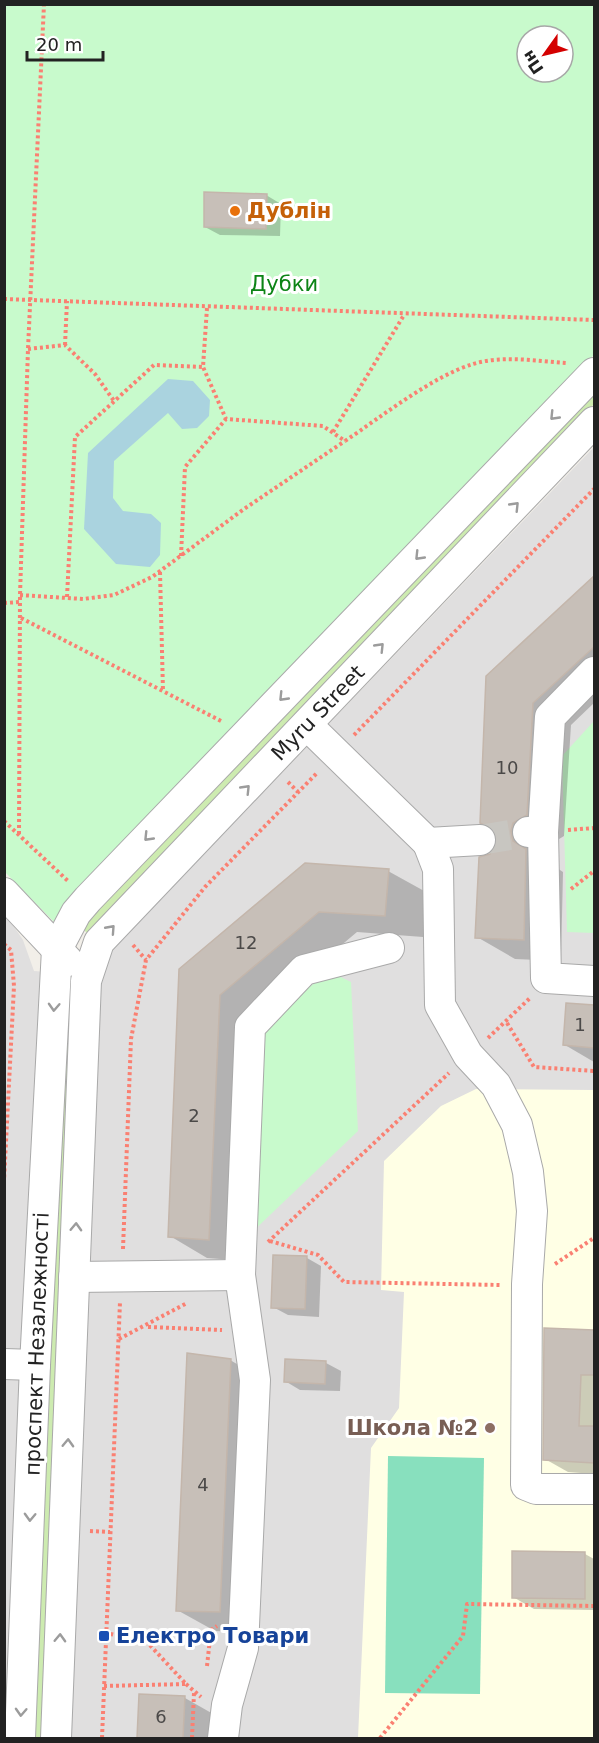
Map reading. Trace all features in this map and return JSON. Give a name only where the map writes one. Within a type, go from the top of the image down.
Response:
[{"type":"street","name":"Myru Street","points":[[57,949],[82,906],[243,739],[587,370]]},
{"type":"street","name":"Myru Street","points":[[86,981],[99,942],[594,422]]},
{"type":"street","points":[[594,672],[550,717],[536,832],[546,978],[594,981]]},
{"type":"street","points":[[307,725],[428,843],[438,869],[440,1005],[468,1055],[493,1080],[512,1115],[528,1172],[532,1211],[527,1284],[526,1485],[536,1489],[594,1490]]},
{"type":"street","points":[[428,843],[480,840]]},
{"type":"street","points":[[4,893],[86,981]]},
{"type":"street","points":[[223,1738],[227,1705],[243,1648],[255,1380],[240,1275],[250,1028],[304,970],[389,948]]},
{"type":"street","name":"проспект Незалежності","points":[[20,1738],[16,1583],[35,1365],[57,949]]},
{"type":"street","name":"проспект Незалежності","points":[[56,1738],[86,981]]},
{"type":"street","points":[[74,1277],[240,1275]]},
{"type":"street","points":[[4,1364],[35,1365]]},
{"type":"path","points":[[18,834],[20,595],[28,349],[44,4]]},
{"type":"path","points":[[4,299],[594,320]]},
{"type":"path","points":[[67,301],[65,345],[95,374],[114,401]]},
{"type":"path","points":[[207,308],[203,367],[226,419]]},
{"type":"path","points":[[333,432],[404,315]]},
{"type":"path","points":[[28,349],[65,345]]},
{"type":"path","points":[[20,595],[83,599],[114,595],[160,572],[345,441],[433,384],[473,364],[499,360],[587,370]]},
{"type":"path","points":[[67,597],[75,438],[154,365],[203,367]]},
{"type":"path","points":[[226,419],[323,426],[345,441]]},
{"type":"path","points":[[181,556],[185,467],[226,419]]},
{"type":"path","points":[[160,572],[163,691]]},
{"type":"path","points":[[4,603],[20,602]]},
{"type":"path","points":[[21,618],[228,724],[243,739]]},
{"type":"path","points":[[269,764],[298,792]]},
{"type":"path","points":[[4,821],[61,876]]},
{"type":"path","points":[[4,944],[11,950],[14,986],[4,1181]]},
{"type":"path","points":[[240,1275],[270,1241],[468,1055],[507,1023],[535,994]]},
{"type":"path","points":[[507,1023],[534,1068],[594,1071]]},
{"type":"path","points":[[102,1738],[131,1039]]},
{"type":"path","points":[[270,1241],[318,1255],[344,1282],[502,1285]]},
{"type":"path","points":[[119,1340],[193,1300]]},
{"type":"path","points":[[380,1738],[464,1636],[467,1604],[594,1606]]},
{"type":"path","points":[[104,1686],[186,1684],[147,1642],[106,1633]]},
{"type":"path","points":[[192,1738],[194,1692]]},
{"type":"shaded area","points":[[594,447],[594,1738],[5,1738],[4,912],[23,940],[34,971],[103,976],[113,949]]},
{"type":"shaded area","name":"Школа №2","points":[[476,1089],[594,1090],[594,1738],[358,1738],[371,1448],[399,1408],[404,1292],[381,1290],[384,1161],[441,1106]]},
{"type":"green space","name":"Дубки","points":[[4,5],[594,5],[594,354],[569,392],[57,925],[5,872]]},
{"type":"green space","points":[[594,393],[594,404],[89,935],[80,926]]},
{"type":"green space","points":[[594,721],[594,933],[567,932],[562,756]]},
{"type":"green space","points":[[330,972],[351,982],[358,1131],[251,1233],[240,1037]]},
{"type":"green space","points":[[63,1030],[74,1030],[46,1738],[34,1738]]},
{"type":"green space","points":[[388,1456],[484,1458],[480,1694],[385,1693]]},
{"type":"water","points":[[168,379],[193,381],[210,400],[209,416],[197,428],[182,429],[168,413],[114,461],[113,498],[123,511],[151,514],[161,523],[160,555],[150,567],[116,564],[84,529],[88,453]]},
{"type":"building","name":"Дублін","points":[[204,192],[267,194],[266,229],[204,227]]},
{"type":"building","points":[[594,576],[594,647],[533,703],[527,815],[513,823],[511,831],[513,841],[526,849],[524,940],[475,938],[479,857],[490,854],[497,840],[494,830],[480,823],[486,676]]},
{"type":"building","points":[[305,863],[389,869],[385,916],[319,912],[220,995],[209,1240],[168,1237],[179,969]]},
{"type":"building","points":[[566,1003],[594,1005],[594,1048],[563,1045]]},
{"type":"building","points":[[273,1255],[307,1256],[305,1309],[271,1308]]},
{"type":"building","points":[[544,1328],[594,1330],[594,1375],[581,1375],[579,1426],[594,1426],[594,1463],[543,1460]]},
{"type":"building","points":[[187,1353],[231,1359],[220,1612],[176,1611]]},
{"type":"building","points":[[285,1359],[326,1361],[325,1384],[284,1382]]},
{"type":"building","points":[[512,1551],[585,1552],[585,1599],[512,1598]]},
{"type":"building","points":[[139,1694],[185,1696],[183,1738],[137,1738]]},
{"type":"tunnel","points":[[480,840],[528,832]]},
{"type":"place","name":"Дублін","points":[[235,211]]},
{"type":"place","name":"Школа №2","points":[[490,1428]]},
{"type":"place","name":"Електро Товари","points":[[104,1636]]}]
